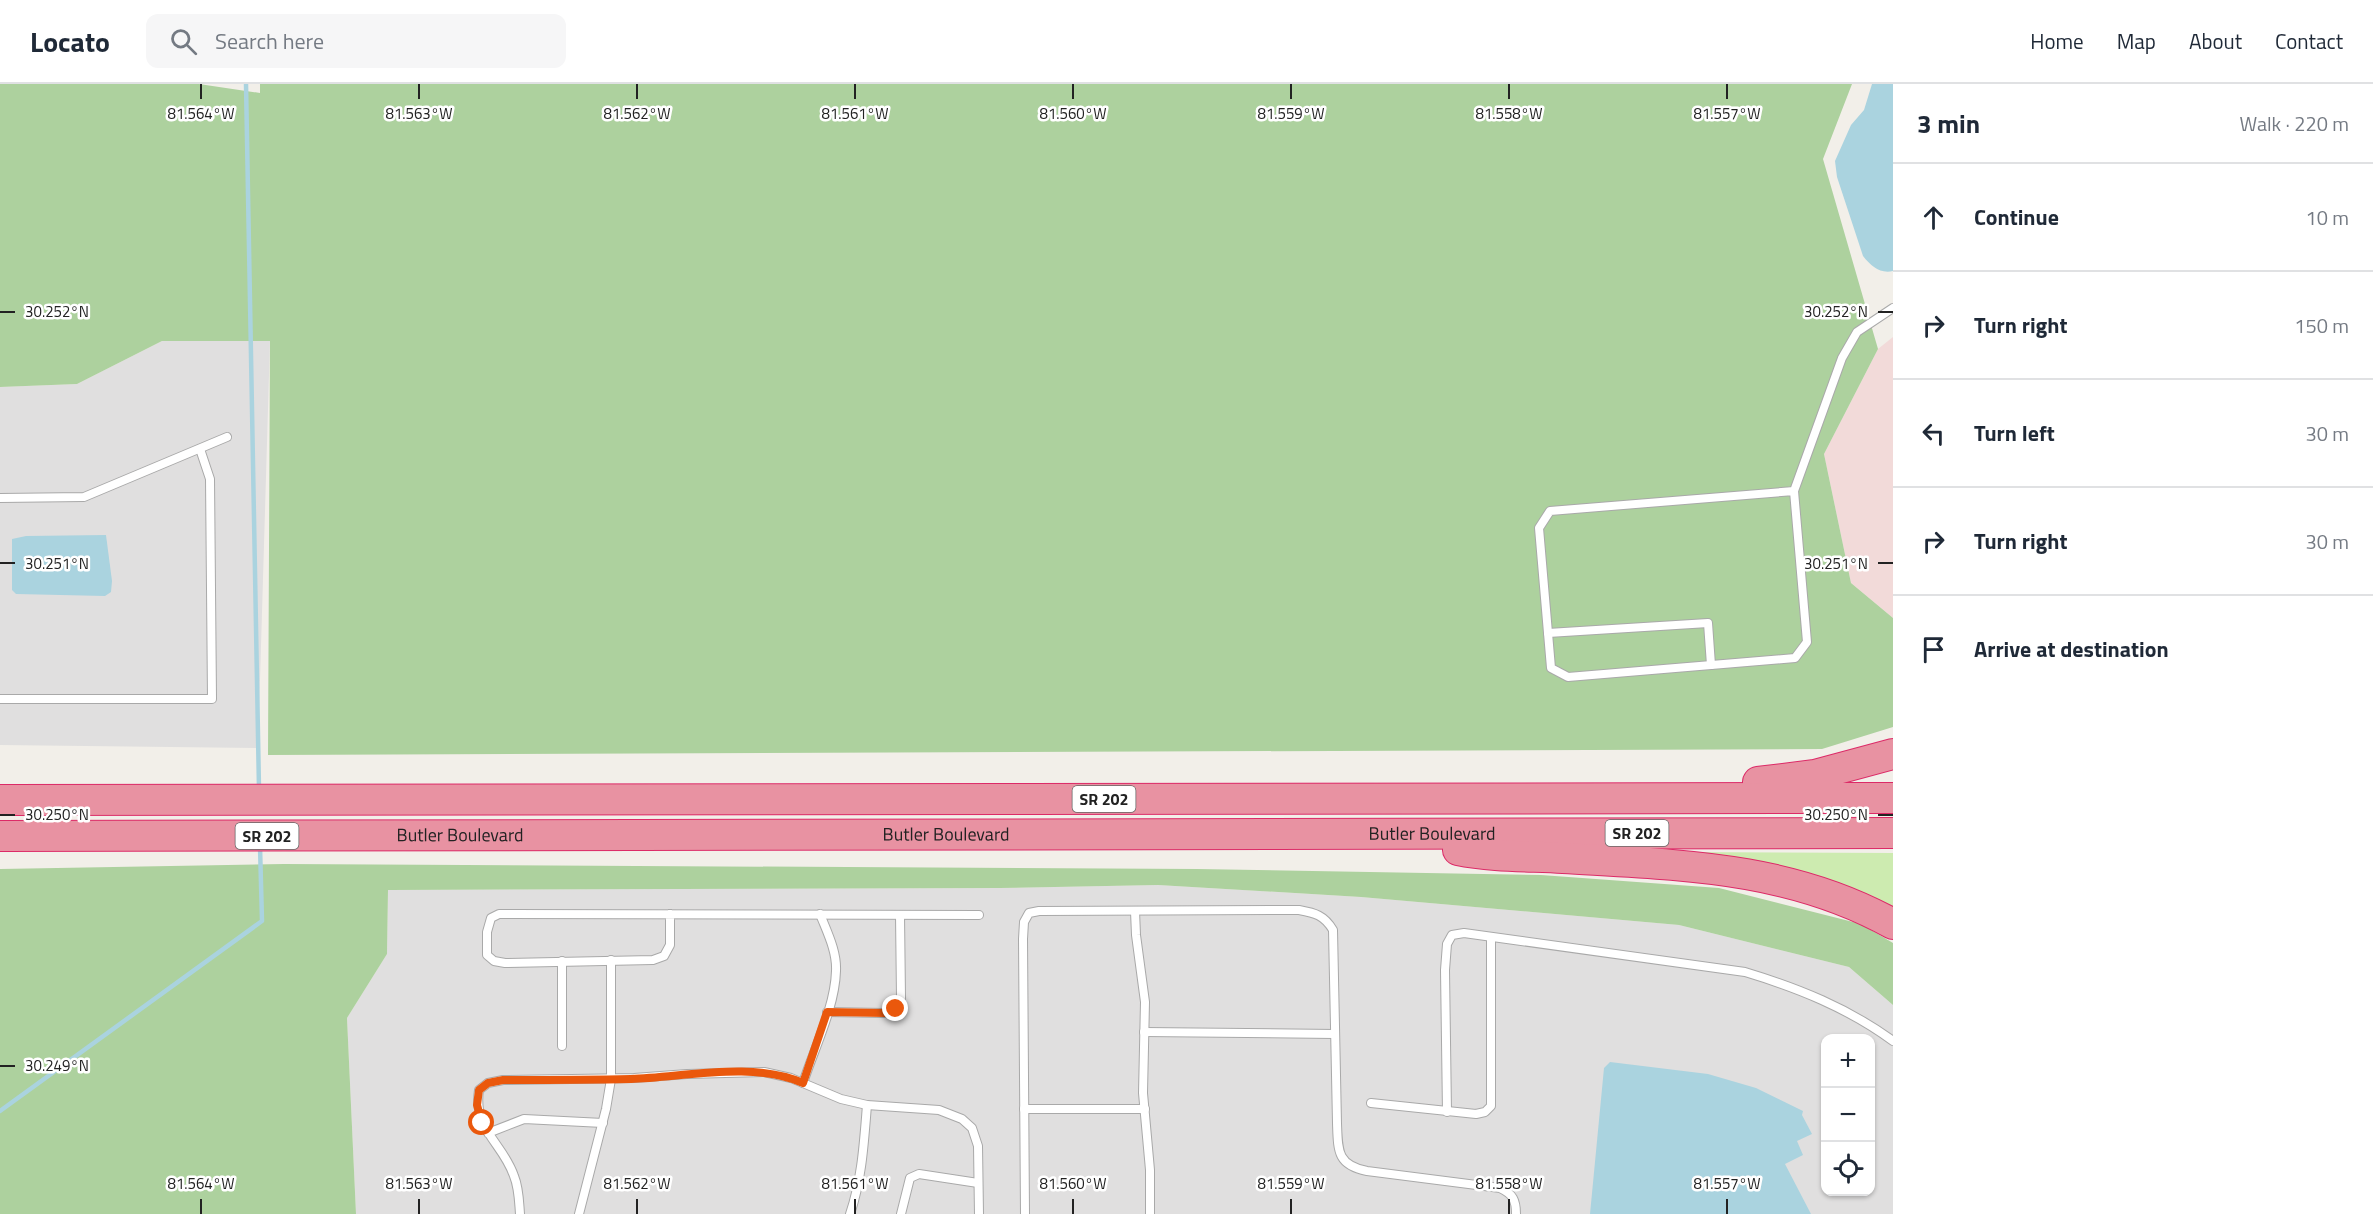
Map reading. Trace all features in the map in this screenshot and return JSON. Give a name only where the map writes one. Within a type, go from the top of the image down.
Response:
[{"type":"highway","points":[[1581,799],[1815,775],[1893,754]]},
{"type":"highway","name":"Butler Boulevard","points":[[0,801],[1893,798]]},
{"type":"highway","name":"Butler Boulevard","points":[[0,836],[1893,832]]},
{"type":"highway","points":[[1382,833],[1468,852],[1675,864],[1738,871],[1820,891],[1873,912],[1893,924]]},
{"type":"lane","points":[[1794,490],[1550,511],[1539,528],[1551,668],[1568,677],[1795,658],[1807,642],[1794,490],[1842,358],[1857,332],[1893,308]]},
{"type":"lane","points":[[0,498],[84,497],[227,437]]},
{"type":"lane","points":[[0,699],[212,699],[210,479],[200,449]]},
{"type":"lane","points":[[1548,633],[1708,623],[1711,665]]},
{"type":"lane","points":[[1025,1214],[1023,939],[1024,922],[1029,913],[1039,911],[1299,910],[1317,913],[1327,920],[1333,930],[1338,1144],[1343,1160],[1350,1168],[1500,1188],[1511,1193],[1516,1201],[1516,1214]]},
{"type":"lane","points":[[1135,911],[1145,1002],[1145,1109],[1150,1170],[1150,1214]]},
{"type":"lane","points":[[670,914],[669,945],[664,956],[653,960],[494,961],[487,955],[487,932],[491,918],[499,914],[670,914],[820,914],[980,915]]},
{"type":"lane","points":[[803,1083],[827,1012],[836,971],[831,941],[820,914]]},
{"type":"lane","points":[[827,1012],[885,1013],[896,1009],[901,998],[900,915]]},
{"type":"lane","points":[[1447,1112],[1445,970],[1447,944],[1452,935],[1464,933],[1745,972],[1785,984],[1834,1004],[1868,1022],[1893,1041]]},
{"type":"lane","points":[[1371,1103],[1476,1114],[1485,1112],[1491,1106],[1491,937]]},
{"type":"lane","points":[[579,1214],[603,1123],[611,1079],[611,960]]},
{"type":"lane","points":[[562,961],[562,1046]]},
{"type":"lane","points":[[1144,1032],[1335,1034]]},
{"type":"lane","points":[[520,1214],[519,1194],[514,1174],[482,1123],[477,1105],[479,1090],[488,1083],[503,1080],[611,1079],[764,1072],[791,1078],[841,1099],[867,1105],[939,1110],[962,1119],[972,1128],[978,1146],[979,1214]]},
{"type":"lane","points":[[850,1214],[856,1196],[863,1155],[867,1105]]},
{"type":"lane","points":[[1024,1109],[1145,1109]]},
{"type":"lane","points":[[488,1132],[524,1119],[603,1123]]},
{"type":"lane","points":[[901,1214],[910,1178],[919,1174],[978,1182]]},
{"type":"shaded area","points":[[1893,337],[1893,618],[1851,583],[1824,454],[1878,349]]},
{"type":"shaded area","points":[[162,341],[270,341],[258,748],[0,745],[0,387],[77,384]]},
{"type":"shaded area","points":[[1158,885],[1361,897],[1679,925],[1849,967],[1893,1005],[1893,1214],[356,1214],[347,1018],[387,954],[388,890],[999,888]]},
{"type":"green space","points":[[0,84],[199,84],[260,93],[260,84],[1852,84],[1823,159],[1878,349],[1824,454],[1851,583],[1893,618],[1893,727],[1822,749],[268,755],[270,341],[162,341],[77,384],[0,387]]},
{"type":"green space","points":[[1674,852],[1893,853],[1893,918]]},
{"type":"green space","points":[[284,864],[1197,869],[1541,875],[1719,888],[1861,924],[1893,943],[1893,1005],[1849,967],[1679,925],[1361,897],[1158,885],[999,888],[388,890],[387,954],[347,1018],[356,1214],[0,1214],[0,869]]},
{"type":"water","points":[[1872,84],[1893,84],[1893,271],[1888,272],[1876,268],[1863,256],[1837,177],[1835,161],[1851,125],[1864,110]]},
{"type":"water","points":[[106,535],[112,581],[111,592],[105,596],[16,594],[12,590],[12,539],[26,536]]},
{"type":"water","points":[[1610,1062],[1708,1074],[1756,1088],[1803,1111],[1802,1115],[1812,1134],[1797,1141],[1803,1155],[1785,1164],[1811,1214],[1590,1214],[1604,1068]]},
{"type":"waterway","points":[[246,84],[259,789]]},
{"type":"waterway","points":[[0,1111],[262,921],[260,846]]},
{"type":"route","points":[[482,1123],[477,1105],[479,1090],[488,1083],[503,1080],[633,1078],[764,1072],[803,1083],[827,1012],[885,1013],[896,1009]]}]
